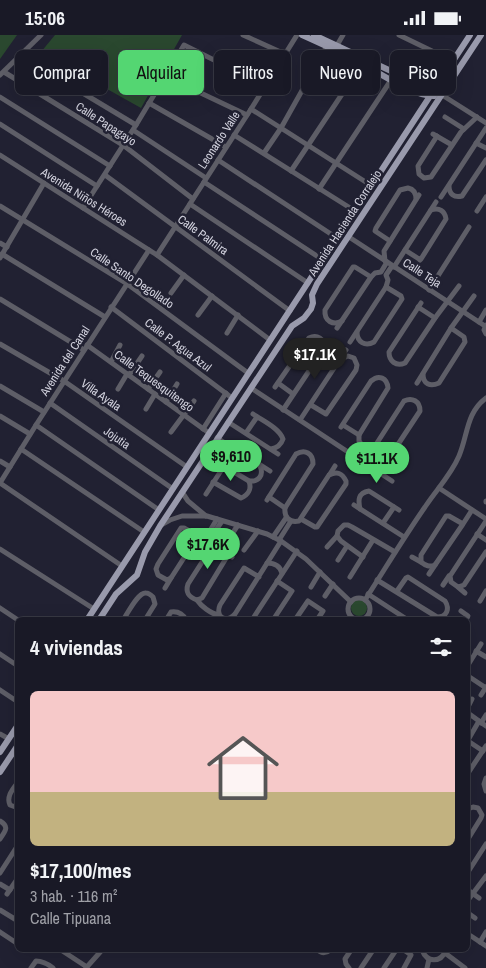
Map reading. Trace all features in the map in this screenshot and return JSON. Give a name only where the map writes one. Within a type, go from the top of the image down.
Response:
[{"type":"main road","points":[[302,35],[336,48],[390,73]]},
{"type":"main road","points":[[314,35],[339,50]]},
{"type":"main road","points":[[456,56],[470,35]]},
{"type":"main road","name":"Avenida Hacienda Corralejo","points":[[456,73],[479,36]]},
{"type":"main road","points":[[89,617],[431,95]]},
{"type":"main road","name":"Avenida Hacienda Corralejo","points":[[101,617],[116,594],[137,575],[145,551],[169,511],[292,326],[307,315],[313,303],[312,295],[317,284],[442,95]]},
{"type":"main road","points":[[160,508],[169,511]]},
{"type":"main road","points":[[0,752],[15,729]]},
{"type":"main road","points":[[0,772],[15,750]]},
{"type":"street","points":[[26,50],[42,35]]},
{"type":"street","points":[[243,35],[276,50]]},
{"type":"street","name":"Leonardo Valle","points":[[288,50],[297,35]]},
{"type":"street","points":[[336,48],[343,35]]},
{"type":"street","points":[[399,35],[430,50]]},
{"type":"street","points":[[181,50],[184,45],[194,50]]},
{"type":"street","points":[[264,153],[281,128],[327,46]]},
{"type":"street","points":[[2,74],[15,61]]},
{"type":"street","name":"Calle Papagayo","points":[[2,74],[123,145],[191,201],[308,283]]},
{"type":"street","points":[[319,189],[390,82]]},
{"type":"street","points":[[82,95],[134,128],[205,180],[323,260]]},
{"type":"street","points":[[83,208],[153,95]]},
{"type":"street","points":[[204,95],[247,115]]},
{"type":"street","name":"Leonardo Valle","points":[[157,255],[260,95]]},
{"type":"street","points":[[292,171],[341,95]]},
{"type":"street","points":[[442,95],[485,120]]},
{"type":"street","points":[[0,97],[110,166]]},
{"type":"street","points":[[148,103],[226,147]]},
{"type":"street","points":[[251,109],[372,186]]},
{"type":"street","points":[[445,117],[464,129]]},
{"type":"street","points":[[452,145],[435,135],[418,166],[417,169],[420,175],[426,178],[431,177],[464,129],[477,117]]},
{"type":"street","points":[[0,124],[98,186]]},
{"type":"street","points":[[441,197],[486,128]]},
{"type":"street","points":[[234,135],[355,211]]},
{"type":"street","points":[[476,143],[486,148]]},
{"type":"street","name":"Avenida Niños Héroes","points":[[0,155],[157,255],[270,339]]},
{"type":"street","points":[[218,160],[337,238]]},
{"type":"street","points":[[450,183],[449,191],[451,194],[458,197],[462,196],[486,160]]},
{"type":"street","name":"Calle Palmira","points":[[104,175],[290,311]]},
{"type":"street","points":[[44,183],[1,256],[105,317]]},
{"type":"street","points":[[350,342],[386,287],[388,280],[386,275],[390,264],[384,251],[418,197],[413,190],[408,188],[400,190],[376,228],[377,233],[390,241]]},
{"type":"street","points":[[477,211],[486,197]]},
{"type":"street","points":[[337,328],[371,277],[375,273],[381,272],[405,250],[436,202]]},
{"type":"street","name":"Calle Santo Degollado","points":[[0,206],[126,283],[248,373]]},
{"type":"street","points":[[405,250],[421,259],[446,219],[442,211],[431,210]]},
{"type":"street","points":[[429,290],[469,227]]},
{"type":"street","name":"Calle Teja","points":[[348,237],[485,325]]},
{"type":"street","points":[[0,243],[6,247]]},
{"type":"street","name":"Avenida del Canal","points":[[0,483],[148,250]]},
{"type":"street","points":[[342,321],[334,324],[329,322],[325,311],[353,267],[371,277]]},
{"type":"street","points":[[171,293],[184,275]]},
{"type":"street","points":[[435,318],[420,305],[389,352],[389,357],[393,363],[397,365],[405,363],[459,286]]},
{"type":"street","points":[[357,332],[358,338],[362,343],[374,342],[402,299],[401,296],[386,287]]},
{"type":"street","points":[[198,315],[212,296]]},
{"type":"street","points":[[417,383],[451,328],[474,296]]},
{"type":"street","name":"Calle Tequesquitengo","points":[[0,299],[110,362],[209,433]]},
{"type":"street","name":"Calle P. Agua Azul","points":[[111,307],[232,398]]},
{"type":"street","points":[[479,322],[486,310]]},
{"type":"street","points":[[227,333],[238,315]]},
{"type":"street","points":[[485,325],[484,330],[486,334]]},
{"type":"street","points":[[423,373],[423,380],[426,383],[434,385],[439,383],[465,342],[464,337],[451,328]]},
{"type":"street","points":[[294,394],[276,385],[309,337],[316,336],[321,339],[324,342],[324,348]]},
{"type":"street","points":[[283,410],[329,341]]},
{"type":"street","name":"Villa Ayala","points":[[0,344],[64,381],[187,467]]},
{"type":"street","points":[[110,362],[120,345]]},
{"type":"street","points":[[300,420],[346,350]]},
{"type":"street","points":[[118,389],[142,356]]},
{"type":"street","points":[[311,405],[326,414],[352,377],[357,367],[356,361],[348,356],[341,359]]},
{"type":"street","points":[[148,389],[160,373]]},
{"type":"street","points":[[359,435],[342,426],[371,381],[378,377],[384,379],[388,386],[387,391],[359,435],[359,441],[363,447],[372,448],[375,446],[404,401],[410,399],[415,401],[419,405],[420,412],[391,455],[375,446]]},
{"type":"street","points":[[166,402],[178,384]]},
{"type":"street","points":[[0,386],[44,412]]},
{"type":"street","points":[[250,388],[392,481]]},
{"type":"street","points":[[203,429],[226,393]]},
{"type":"street","points":[[146,409],[155,394]]},
{"type":"street","points":[[365,600],[404,537],[450,473],[459,457],[469,420],[482,401],[486,399]]},
{"type":"street","points":[[171,432],[194,401]]},
{"type":"street","name":"Jojutia","points":[[50,403],[173,489]]},
{"type":"street","points":[[246,433],[255,415],[282,435],[282,443],[275,449],[271,449]]},
{"type":"street","points":[[0,416],[30,434]]},
{"type":"street","points":[[211,417],[217,421]]},
{"type":"street","points":[[228,422],[278,454]]},
{"type":"street","points":[[36,425],[160,508]]},
{"type":"street","points":[[218,438],[270,471]]},
{"type":"street","points":[[356,458],[363,447]]},
{"type":"street","points":[[21,449],[144,532]]},
{"type":"street","points":[[206,494],[235,449]]},
{"type":"street","points":[[285,508],[268,499],[296,454],[302,451],[308,453],[312,457],[313,463],[285,508],[284,513],[289,520],[299,521],[301,519],[335,466]]},
{"type":"street","points":[[0,461],[10,467]]},
{"type":"street","points":[[224,465],[249,481],[254,481],[262,473],[260,465]]},
{"type":"street","points":[[301,519],[316,528],[346,484],[345,478],[340,473],[335,472],[329,475]]},
{"type":"street","points":[[214,482],[240,498],[250,490],[249,481]]},
{"type":"street","points":[[0,483],[122,566]]},
{"type":"street","points":[[439,488],[486,520],[443,585]]},
{"type":"street","points":[[360,509],[358,501],[360,496],[364,492],[369,491],[396,509],[383,523]]},
{"type":"street","points":[[182,492],[188,501],[207,516]]},
{"type":"street","points":[[354,505],[404,537]]},
{"type":"street","points":[[429,575],[472,510]]},
{"type":"street","points":[[423,563],[421,555],[448,515],[463,524]]},
{"type":"street","points":[[160,526],[182,516],[207,516],[258,531],[273,537],[297,551],[351,602]]},
{"type":"street","points":[[165,588],[198,536],[208,534],[220,520]]},
{"type":"street","points":[[220,520],[212,536],[213,545],[186,589],[199,604],[216,615],[221,616]]},
{"type":"street","points":[[273,537],[289,520]]},
{"type":"street","points":[[232,617],[259,577],[280,541],[289,520]]},
{"type":"street","points":[[228,540],[238,525]]},
{"type":"street","points":[[327,547],[337,536],[340,527],[348,525],[395,552]]},
{"type":"street","points":[[171,578],[161,577],[156,572],[158,564],[183,527],[198,536]]},
{"type":"street","points":[[244,550],[258,531]]},
{"type":"street","points":[[477,534],[486,540]]},
{"type":"street","points":[[337,536],[340,541],[363,557]]},
{"type":"street","points":[[350,577],[374,540]]},
{"type":"street","points":[[194,599],[202,598],[230,556],[213,545]]},
{"type":"street","points":[[338,560],[347,546]]},
{"type":"street","points":[[0,549],[94,609]]},
{"type":"street","points":[[254,617],[297,551]]},
{"type":"street","points":[[458,587],[464,585],[486,552]]},
{"type":"street","points":[[412,557],[428,566],[435,565]]},
{"type":"street","points":[[267,563],[275,564],[282,573]]},
{"type":"street","points":[[221,616],[218,609],[244,568],[259,577]]},
{"type":"street","points":[[311,587],[320,572]]},
{"type":"street","points":[[450,576],[451,582],[465,593]]},
{"type":"street","points":[[397,591],[406,577],[408,577],[446,601],[450,606],[441,617]]},
{"type":"street","points":[[378,580],[436,617]]},
{"type":"street","points":[[276,617],[292,591],[277,581]]},
{"type":"street","points":[[324,596],[333,584]]},
{"type":"street","points":[[480,601],[486,591]]},
{"type":"street","points":[[126,617],[139,595],[144,593],[150,594],[154,598],[155,604]]},
{"type":"street","points":[[368,594],[403,617]]},
{"type":"street","points":[[147,617],[159,597]]},
{"type":"street","points":[[350,617],[348,610],[351,602],[356,599],[365,600],[369,606],[368,617]]},
{"type":"street","points":[[298,617],[308,601],[323,611],[319,617]]},
{"type":"street","points":[[168,617],[175,606]]},
{"type":"street","points":[[0,608],[15,618]]},
{"type":"street","points":[[461,611],[466,617]]},
{"type":"street","points":[[171,612],[181,613],[184,617]]},
{"type":"street","points":[[470,662],[481,644]]},
{"type":"street","points":[[476,651],[486,657]]},
{"type":"street","points":[[0,654],[15,664]]},
{"type":"street","points":[[470,677],[486,687],[481,695]]},
{"type":"street","points":[[0,690],[15,700]]},
{"type":"street","points":[[470,703],[472,699]]},
{"type":"street","points":[[470,714],[482,723]]},
{"type":"street","points":[[470,738],[486,715]]},
{"type":"street","points":[[0,733],[8,739]]},
{"type":"street","points":[[470,741],[484,749],[470,770]]},
{"type":"street","points":[[486,778],[484,784],[486,791]]},
{"type":"street","points":[[15,786],[8,796],[8,801],[10,805],[15,807]]},
{"type":"street","points":[[470,808],[478,808],[482,815],[470,836]]},
{"type":"street","points":[[0,821],[5,824],[6,830],[0,839]]},
{"type":"street","points":[[470,869],[486,844]]},
{"type":"street","points":[[0,873],[15,850]]},
{"type":"street","points":[[470,897],[485,879]]},
{"type":"street","points":[[0,884],[8,892],[15,882]]},
{"type":"street","points":[[470,891],[479,898]]},
{"type":"street","points":[[0,910],[15,919]]},
{"type":"street","points":[[470,914],[475,918]]},
{"type":"street","points":[[0,932],[15,942]]},
{"type":"street","points":[[480,942],[486,932]]},
{"type":"street","points":[[471,936],[486,946]]},
{"type":"street","points":[[64,952],[86,967],[98,952]]},
{"type":"street","points":[[348,968],[345,959],[350,952]]},
{"type":"street","points":[[361,968],[373,952]]},
{"type":"street","points":[[384,968],[395,952]]},
{"type":"street","points":[[404,968],[411,955],[407,952]]},
{"type":"street","points":[[423,952],[428,959],[436,960],[440,959],[446,952],[465,968]]},
{"type":"street","points":[[427,968],[428,959]]},
{"type":"street","points":[[31,968],[36,961],[40,961],[53,968]]},
{"type":"green space","points":[[0,35],[17,35],[0,59]]},
{"type":"green space","points":[[55,35],[182,35],[174,50],[118,50],[118,95],[148,95],[141,108],[108,90],[108,50],[43,50]]},
{"type":"green space","points":[[356,600],[362,600],[367,605],[365,614],[356,616],[351,611],[351,605]]}]
